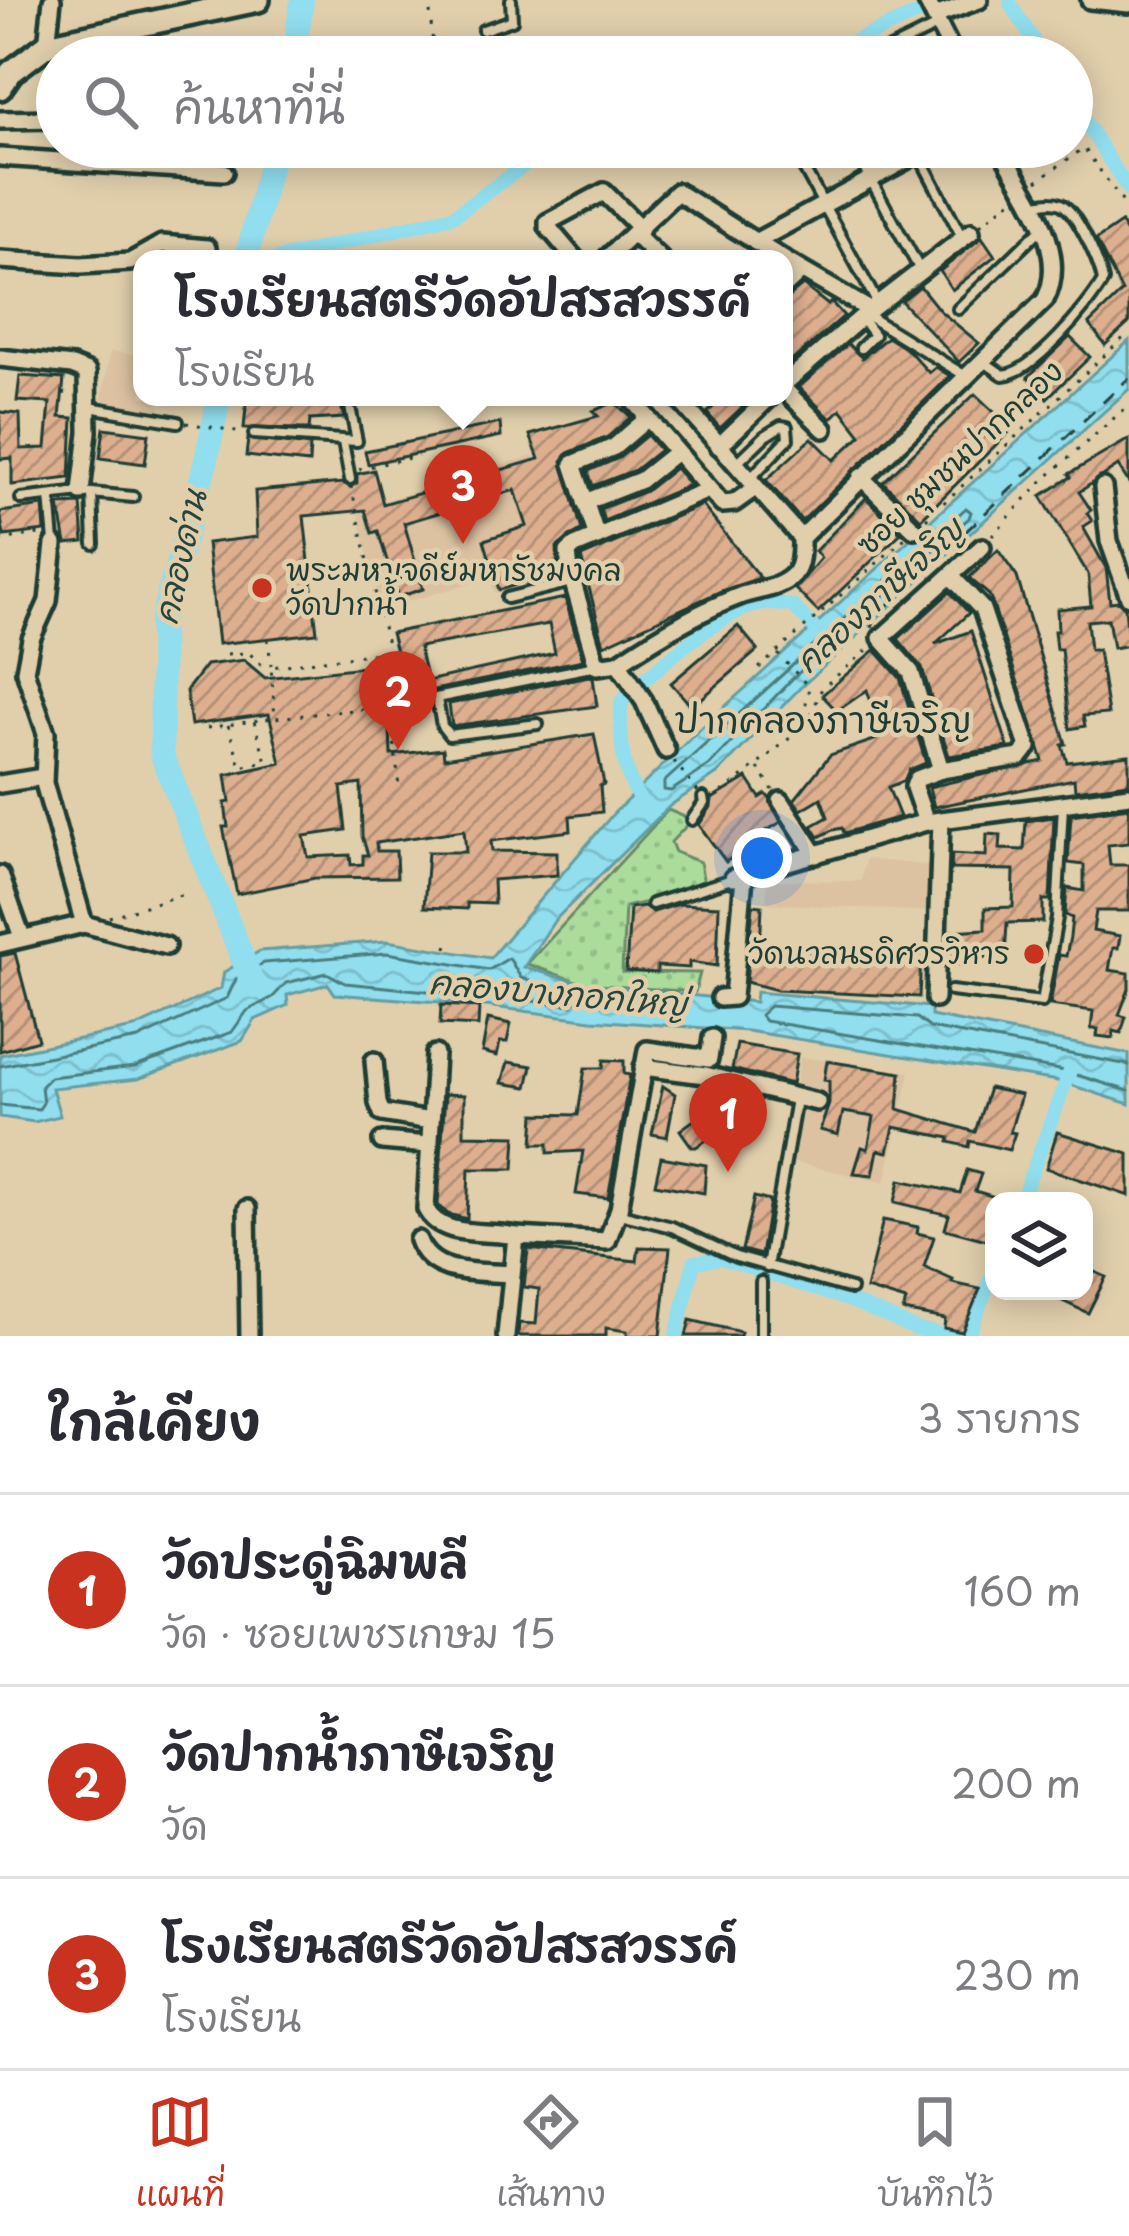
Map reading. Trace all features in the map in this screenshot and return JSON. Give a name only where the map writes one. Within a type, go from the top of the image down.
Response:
[{"type":"main road","points":[[126,36],[258,0]]},
{"type":"main road","points":[[0,88],[9,65],[36,51]]},
{"type":"street","points":[[48,36],[52,0]]},
{"type":"street","points":[[933,13],[979,0]]},
{"type":"street","points":[[1090,0],[1129,4]]},
{"type":"street","points":[[0,120],[36,119]]},
{"type":"street","points":[[0,157],[36,159]]},
{"type":"street","points":[[164,168],[224,172]]},
{"type":"street","points":[[755,242],[890,168]]},
{"type":"street","points":[[800,538],[1045,299],[1051,288],[1053,261],[1011,168]]},
{"type":"street","points":[[567,250],[548,222],[604,192],[653,250]]},
{"type":"street","points":[[617,250],[677,192],[768,250]]},
{"type":"street","points":[[793,379],[967,235]]},
{"type":"street","points":[[151,250],[162,244],[207,248]]},
{"type":"street","points":[[0,260],[81,266],[133,260]]},
{"type":"street","points":[[793,266],[869,312]]},
{"type":"street","points":[[793,279],[801,271]]},
{"type":"street","points":[[0,358],[83,368],[88,376],[86,492]]},
{"type":"street","points":[[793,396],[824,429]]},
{"type":"street","points":[[638,406],[708,490],[728,506],[751,484]]},
{"type":"street","points":[[685,406],[800,538],[794,574],[704,614],[621,669],[597,666],[568,552],[708,490]]},
{"type":"street","points":[[719,446],[761,406]]},
{"type":"street","points":[[597,537],[573,464],[614,447],[648,418]]},
{"type":"street","points":[[585,502],[635,483],[676,452]]},
{"type":"street","points":[[861,476],[914,530]]},
{"type":"street","points":[[1103,487],[1109,541],[1127,585]]},
{"type":"street","points":[[54,538],[48,601],[25,659],[29,688],[46,733],[43,777],[84,924]]},
{"type":"street","points":[[941,770],[910,672],[881,638],[982,547]]},
{"type":"street","points":[[943,995],[933,821],[914,783],[941,770],[1020,757],[1028,747],[982,609],[951,576]]},
{"type":"street","points":[[621,669],[644,701],[666,750]]},
{"type":"street","points":[[0,784],[43,777]]},
{"type":"street","points":[[720,998],[733,997],[739,878],[933,821],[1129,795]]},
{"type":"street","points":[[781,801],[816,855]]},
{"type":"street","points":[[0,875],[22,937]]},
{"type":"street","points":[[0,944],[84,924],[166,946]]},
{"type":"street","points":[[707,1067],[712,1038]]},
{"type":"street","points":[[435,1054],[425,1180],[430,1217],[450,1230],[605,1243],[618,1214],[646,1050],[817,1102]]},
{"type":"street","points":[[374,1061],[382,1113],[430,1121]]},
{"type":"street","points":[[382,1141],[428,1144]]},
{"type":"street","points":[[247,1209],[249,1336]]},
{"type":"street","points":[[506,1336],[516,1236]]},
{"type":"street","points":[[418,1240],[429,1260],[443,1268],[511,1274]]},
{"type":"lane","points":[[483,29],[512,20],[511,0]]},
{"type":"lane","points":[[902,36],[933,13]]},
{"type":"lane","points":[[803,168],[869,312],[874,335],[861,349]]},
{"type":"lane","points":[[863,168],[921,272]]},
{"type":"lane","points":[[931,168],[967,235]]},
{"type":"lane","points":[[983,361],[1003,375],[1017,373],[1077,316],[1103,281],[1082,232],[1064,206],[1027,198]]},
{"type":"lane","points":[[958,310],[1042,228]]},
{"type":"lane","points":[[869,312],[964,375]]},
{"type":"lane","points":[[250,433],[356,441],[350,406]]},
{"type":"lane","points":[[88,407],[183,422]]},
{"type":"lane","points":[[734,465],[765,436],[787,427],[788,439],[751,484]]},
{"type":"lane","points":[[343,442],[350,479]]},
{"type":"lane","points":[[86,492],[94,544]]},
{"type":"lane","points":[[21,499],[86,492],[133,497]]},
{"type":"lane","points":[[50,496],[54,538]]},
{"type":"lane","points":[[507,598],[573,581]]},
{"type":"lane","points":[[396,706],[597,666]]},
{"type":"lane","points":[[437,699],[442,726],[449,735],[538,724]]},
{"type":"lane","points":[[692,820],[703,801]]},
{"type":"lane","points":[[943,995],[1042,1002],[1057,918],[1063,804]]},
{"type":"lane","points":[[652,904],[739,878]]},
{"type":"lane","points":[[767,1267],[796,1097]]},
{"type":"lane","points":[[618,1214],[672,1227],[767,1267],[851,1289]]},
{"type":"lane","points":[[761,1282],[761,1336]]},
{"type":"path","points":[[429,0],[432,36]]},
{"type":"path","points":[[1093,161],[1129,212]]},
{"type":"path","points":[[967,235],[1027,198],[1061,168]]},
{"type":"path","name":"ซอย ชุมชนปากคลอง","points":[[776,652],[1129,333]]},
{"type":"path","points":[[982,547],[1038,485],[1129,405]]},
{"type":"path","points":[[183,422],[250,433]]},
{"type":"path","points":[[347,461],[354,470],[418,456]]},
{"type":"path","points":[[350,479],[389,654],[399,788]]},
{"type":"path","points":[[0,540],[54,538]]},
{"type":"path","points":[[268,638],[275,718]]},
{"type":"path","points":[[666,750],[703,801],[808,723],[823,688],[881,638]]},
{"type":"path","points":[[759,668],[776,652],[808,688],[806,703],[814,708]]},
{"type":"path","points":[[227,654],[249,653],[264,667],[271,667],[389,654]]},
{"type":"path","points":[[207,728],[396,706]]},
{"type":"path","points":[[228,725],[242,767],[266,761],[254,721]]},
{"type":"path","points":[[757,765],[781,801]]},
{"type":"path","points":[[84,924],[184,895]]},
{"type":"path","points":[[447,947],[449,940]]},
{"type":"shaded area","points":[[110,351],[133,355],[133,406],[160,406],[159,414],[101,404]]},
{"type":"shaded area","points":[[534,455],[567,571],[495,594],[490,578],[381,609],[357,509]]},
{"type":"shaded area","points":[[865,859],[936,866],[929,912],[766,903],[767,880],[861,881]]},
{"type":"shaded area","points":[[800,1057],[910,1072],[885,1183],[784,1160]]},
{"type":"green space","points":[[668,810],[692,820],[671,842],[675,852],[700,862],[705,889],[625,907],[622,972],[700,973],[695,992],[584,984],[527,964]]},
{"type":"water","points":[[1129,341],[1129,389],[799,689],[717,774],[671,805],[555,920],[524,967],[584,984],[755,1002],[756,992],[931,1007],[931,1016],[1129,1054],[1129,1104],[1058,1081],[747,1031],[335,994],[328,984],[287,995],[288,1005],[255,1020],[242,1041],[138,1079],[52,1088],[60,1116],[34,1122],[0,1117],[0,1055],[134,1028],[221,988],[224,972],[260,951],[387,941],[490,958],[613,814],[699,730]]},
{"type":"building","points":[[1121,223],[1129,236],[1129,323],[1105,345],[1089,324],[1122,292],[1096,240]]},
{"type":"building","points":[[982,237],[995,256],[952,290],[940,271]]},
{"type":"building","points":[[803,285],[844,316],[793,360],[793,293]]},
{"type":"building","points":[[920,286],[940,311],[979,343],[959,362],[901,301]]},
{"type":"building","points":[[887,337],[909,351],[929,373],[936,367],[950,376],[802,521],[766,480],[812,438],[834,460],[861,435],[841,409],[831,419],[799,387],[848,344],[862,358]]},
{"type":"building","points":[[1070,337],[1090,357],[1047,398],[1028,377]]},
{"type":"building","points":[[20,376],[64,379],[60,417],[73,418],[70,478],[12,485],[12,458],[0,459],[0,412],[20,414],[21,449],[46,448],[50,403],[17,401]]},
{"type":"building","points":[[975,394],[1012,429],[921,519],[883,482]]},
{"type":"building","points":[[246,406],[341,406],[344,418],[310,420],[309,429],[244,428]]},
{"type":"building","points":[[619,406],[631,417],[608,437],[568,453],[562,461],[582,530],[557,547],[558,573],[499,590],[484,540],[527,526],[515,490],[404,523],[423,589],[398,597],[378,531],[372,533],[365,510],[304,516],[317,633],[218,644],[207,543],[257,537],[255,491],[343,483],[350,487],[357,483],[357,474],[374,470],[383,504],[539,459],[530,435],[598,416],[593,411]]},
{"type":"building","points":[[714,406],[743,406],[720,428],[707,413]]},
{"type":"building","points":[[500,423],[501,436],[368,464],[365,451]]},
{"type":"building","points":[[104,428],[149,434],[145,464],[100,458]]},
{"type":"building","points":[[647,435],[660,450],[635,470],[593,486],[588,471],[619,458]]},
{"type":"building","points":[[248,439],[310,446],[309,463],[246,456]]},
{"type":"building","points":[[1129,439],[1129,483],[1118,466],[1079,492],[1091,510],[1087,513],[1092,521],[1083,527],[1106,568],[1110,602],[1118,601],[1125,608],[1129,645],[1113,648],[1108,619],[1087,621],[1090,650],[1098,650],[1108,714],[1083,716],[1085,726],[1070,729],[1061,649],[1056,649],[1054,631],[1058,631],[1057,609],[1091,606],[1088,574],[1041,496]]},
{"type":"building","points":[[675,468],[690,485],[604,521],[600,509],[646,491]]},
{"type":"building","points":[[866,498],[901,533],[818,612],[795,589],[821,558],[815,551]]},
{"type":"building","points":[[81,504],[84,542],[66,544],[59,505]]},
{"type":"building","points":[[702,505],[760,578],[604,645],[581,557]]},
{"type":"building","points":[[43,506],[45,531],[4,536],[0,512]]},
{"type":"building","points":[[998,550],[1017,577],[1066,744],[1062,745],[1067,762],[1129,755],[1129,783],[1075,790],[1074,779],[934,807],[929,787],[1043,761],[989,595],[969,578]]},
{"type":"building","points":[[950,592],[969,613],[935,644],[971,631],[1008,747],[949,756],[922,668],[898,639]]},
{"type":"building","points":[[565,598],[583,660],[389,699],[391,755],[443,749],[444,758],[594,734],[604,784],[600,786],[602,812],[570,816],[571,831],[491,841],[492,851],[557,852],[557,875],[493,880],[494,904],[467,903],[467,909],[424,907],[428,852],[466,852],[464,830],[376,843],[377,851],[396,851],[397,877],[315,878],[237,894],[223,827],[228,827],[225,803],[230,802],[226,775],[281,763],[269,714],[191,725],[186,691],[206,665],[244,660],[265,678],[399,663],[391,633]],"holes":[[[549,624],[555,653],[427,681],[419,647]],[[361,784],[362,836],[368,855],[363,855],[363,864],[351,865],[350,855],[308,857],[304,836],[346,830],[341,787]]]},
{"type":"building","points":[[738,626],[758,650],[692,707],[671,683]]},
{"type":"building","points":[[875,650],[900,678],[926,763],[888,787],[900,817],[819,837],[812,826],[828,817],[821,798],[801,810],[794,800],[830,755],[883,737],[867,690],[837,711],[822,695]]},
{"type":"building","points":[[593,677],[597,706],[452,726],[449,704]]},
{"type":"building","points":[[747,778],[760,798],[766,794],[770,799],[781,822],[750,841],[760,858],[736,865],[731,858],[726,862],[699,825],[712,799]]},
{"type":"building","points":[[1129,807],[1129,843],[1108,845],[1110,865],[1129,865],[1129,911],[1096,911],[1093,931],[1120,936],[1109,970],[1129,973],[1129,989],[1119,1015],[1126,1017],[1121,1033],[1114,1031],[1113,1038],[1097,1036],[1098,1029],[1091,1029],[1093,1011],[1050,1005],[1059,955],[1066,956],[1070,937],[1072,918],[1065,915],[1067,888],[1084,891],[1084,865],[1068,863],[1071,815]]},
{"type":"building","points":[[1054,817],[1050,900],[1043,900],[1043,922],[1007,923],[1005,957],[971,958],[971,964],[950,965],[951,931],[985,929],[985,908],[1013,907],[1014,870],[951,869],[952,854],[986,856],[987,834],[1001,835],[1000,849],[1024,850],[1026,821]]},
{"type":"building","points":[[679,904],[719,906],[717,966],[689,962],[689,968],[657,966],[657,973],[626,971],[630,908],[644,906],[653,912]]},
{"type":"building","points":[[753,905],[762,906],[760,949],[921,958],[919,997],[777,990],[746,982]]},
{"type":"building","points":[[15,953],[38,1040],[0,1051],[0,956]]},
{"type":"building","points":[[441,1005],[479,1007],[478,1026],[440,1024]]},
{"type":"building","points":[[488,1019],[511,1024],[497,1056],[482,1052]]},
{"type":"building","points":[[737,1044],[797,1054],[792,1084],[732,1069]]},
{"type":"building","points":[[604,1060],[624,1061],[624,1074],[630,1075],[608,1198],[576,1194],[583,1151],[548,1153],[548,1144],[533,1144],[535,1114],[578,1115],[585,1068],[603,1068]]},
{"type":"building","points":[[827,1061],[901,1073],[898,1109],[975,1132],[989,1088],[1021,1095],[1009,1150],[970,1141],[969,1147],[949,1142],[950,1138],[894,1127],[888,1152],[878,1150],[873,1175],[854,1173],[862,1147],[868,1149],[874,1117],[843,1112],[838,1135],[820,1130],[829,1104],[829,1081],[824,1080]]},
{"type":"building","points":[[508,1062],[532,1066],[527,1087],[502,1083]]},
{"type":"building","points":[[663,1086],[675,1094],[667,1137],[652,1134]]},
{"type":"building","points":[[445,1094],[464,1095],[464,1135],[516,1136],[514,1169],[469,1169],[467,1219],[448,1214],[438,1205]]},
{"type":"building","points":[[735,1095],[744,1097],[739,1151],[725,1149]]},
{"type":"building","points":[[694,1120],[709,1130],[708,1139],[692,1147],[680,1130]]},
{"type":"building","points":[[1057,1132],[1129,1154],[1129,1196],[1046,1168]]},
{"type":"building","points":[[661,1157],[706,1165],[704,1193],[655,1184]]},
{"type":"building","points":[[967,1170],[981,1174],[975,1191],[985,1194],[985,1240],[945,1229],[949,1215],[895,1202],[900,1180],[960,1193]]},
{"type":"building","points":[[754,1197],[770,1201],[761,1255],[742,1250]]},
{"type":"building","points":[[883,1220],[918,1227],[917,1233],[934,1237],[924,1267],[952,1283],[980,1289],[962,1332],[944,1328],[945,1319],[903,1311],[906,1301],[866,1289]]},
{"type":"building","points":[[639,1247],[670,1248],[660,1336],[627,1336],[627,1331],[606,1328],[606,1336],[518,1336],[519,1323],[536,1324],[539,1289],[524,1287],[528,1249],[637,1261]]},
{"type":"building","points":[[1093,1271],[1106,1277],[1088,1313],[1060,1300],[1093,1300]]},
{"type":"building","points":[[690,1320],[741,1332],[740,1336],[686,1336]]},
{"type":"waterway","name":"คลองด่าน","points":[[297,36],[302,0]]},
{"type":"waterway","points":[[866,36],[949,0]]},
{"type":"waterway","points":[[1010,3],[1031,36]]},
{"type":"waterway","points":[[1093,134],[1129,191]]},
{"type":"waterway","name":"คลองด่าน","points":[[248,250],[270,168]]},
{"type":"waterway","points":[[313,250],[453,216],[521,168]]},
{"type":"waterway","name":"คลองด่าน","points":[[217,406],[161,622],[162,755],[254,987]]},
{"type":"waterway","name":"คลองภาษีเจริญ","points":[[644,807],[626,769],[621,702],[688,644],[747,608],[793,606],[825,639]]},
{"type":"waterway","points":[[1024,1192],[1070,1071]]},
{"type":"waterway","points":[[676,1336],[694,1262],[722,1258],[851,1301],[916,1329],[952,1336]]},
{"type":"waterway","points":[[968,1336],[985,1293]]},
{"type":"ferry route","points":[[872,628],[876,616],[1129,378]]},
{"type":"place","name":"โรงเรียนสตรีวัดอัปสรสวรรค์","points":[[463,544]]},
{"type":"place","name":"พระมหาเจดีย์มหารัชมงคล วัดปากน้ำ","points":[[262,588]]},
{"type":"place","name":"วัดปากน้ำภาษีเจริญ","points":[[398,750]]},
{"type":"place","name":"วัดนวลนรดิศวรวิหาร","points":[[1034,954]]},
{"type":"place","name":"วัดประดู่ฉิมพลี","points":[[728,1172]]},
{"type":"district","name":"ปากคลองภาษีเจริญ","points":[[823,720]]},
{"type":"water label","name":"คลองบางกอกใหญ่","points":[[558,993]]}]
